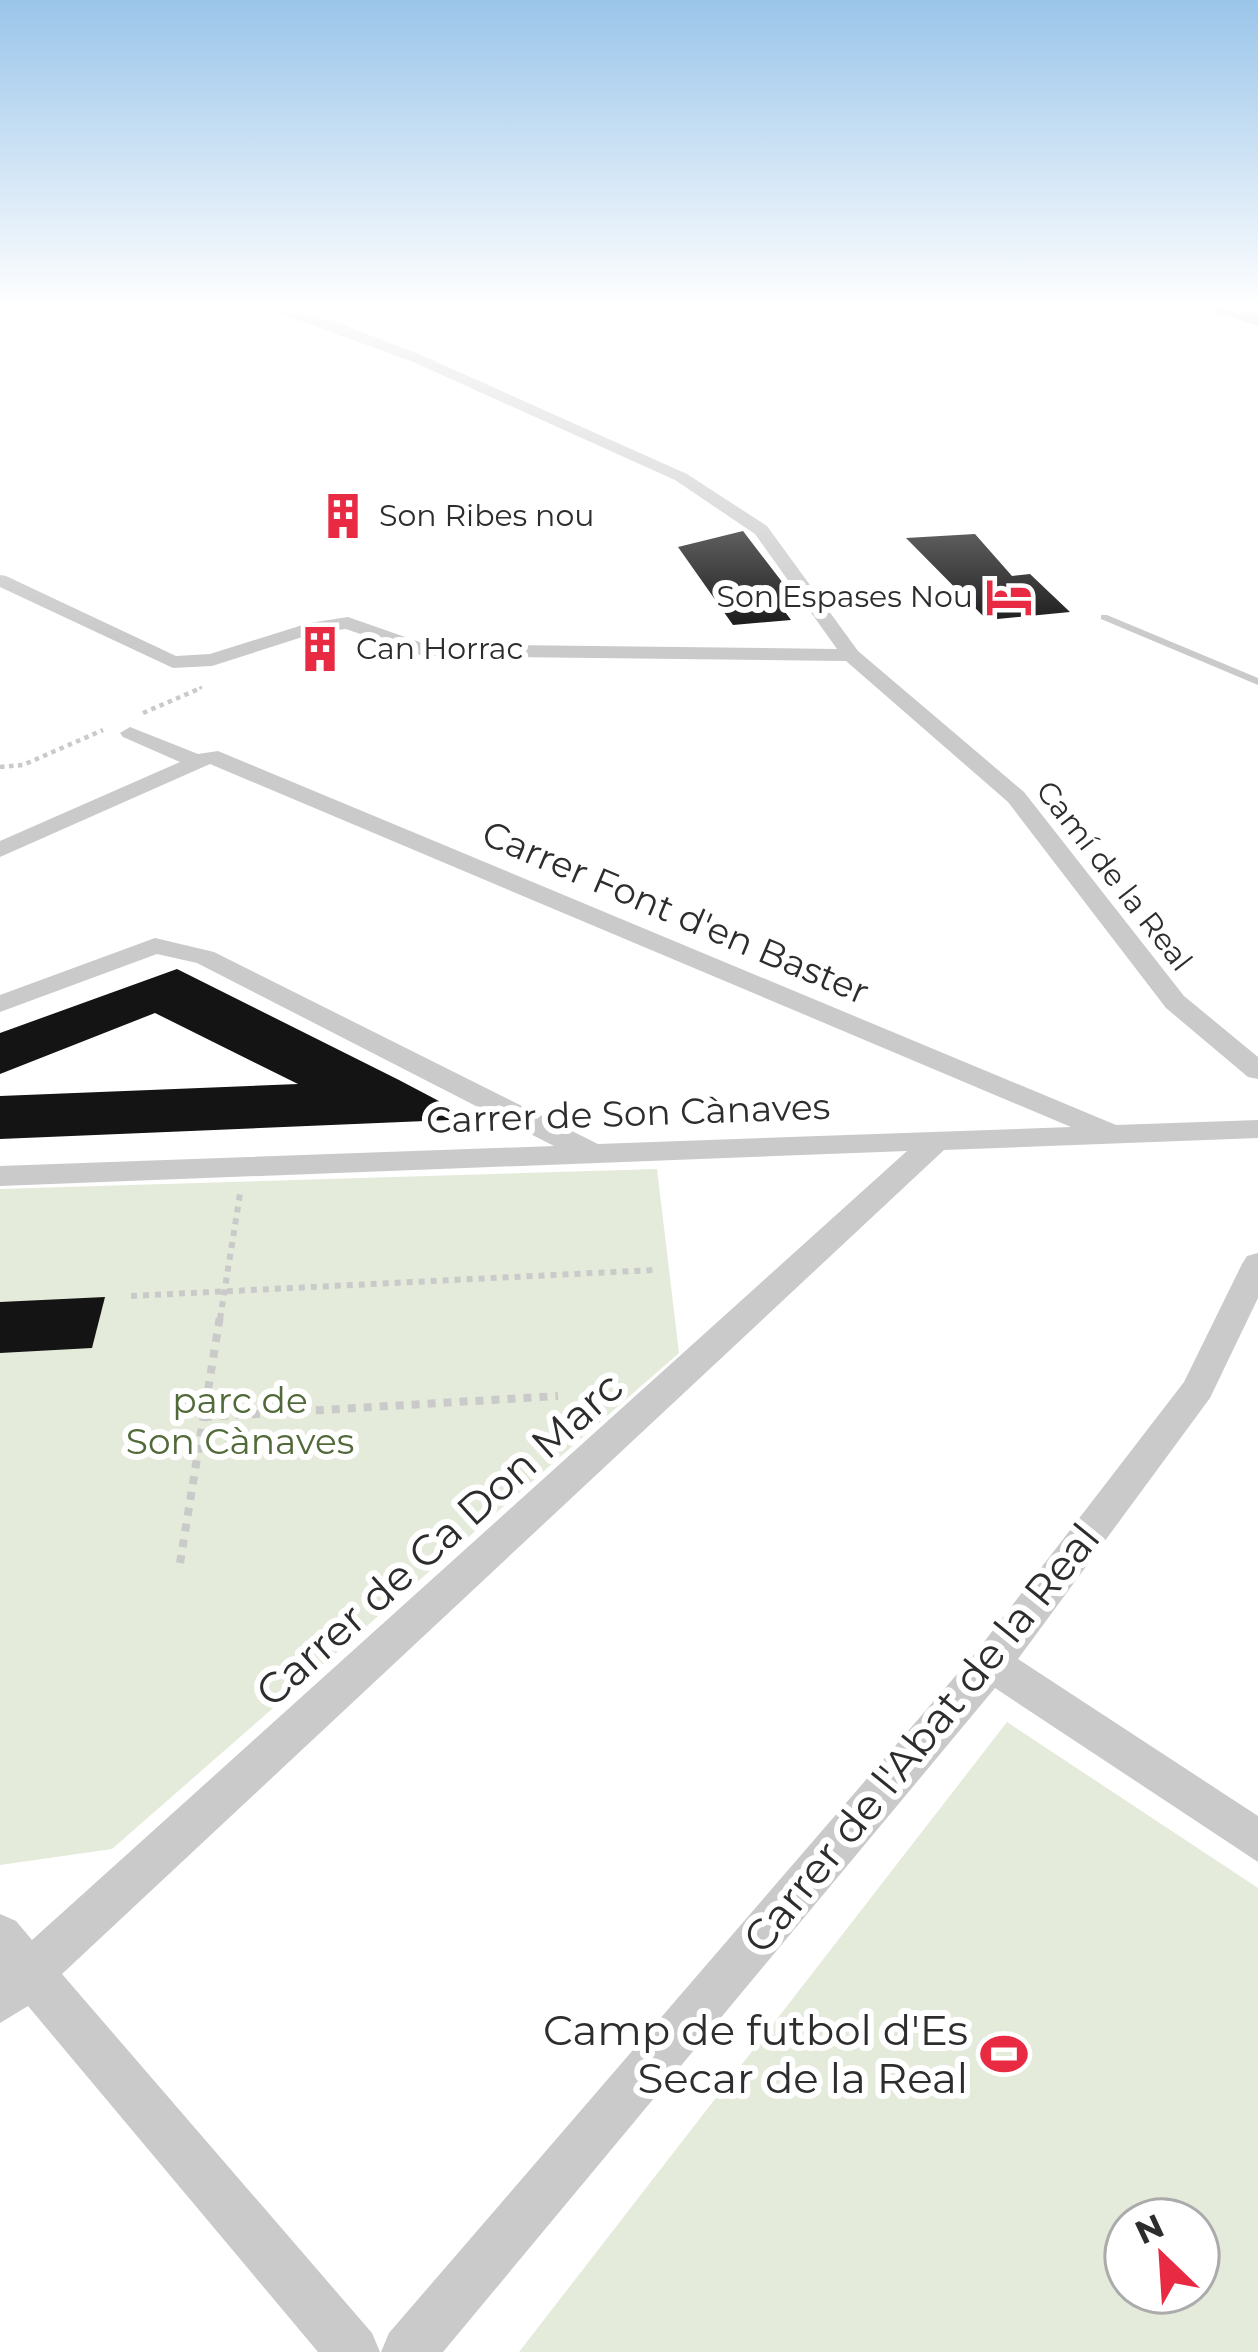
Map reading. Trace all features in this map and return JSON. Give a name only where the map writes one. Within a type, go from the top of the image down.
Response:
[{"type":"street","name":"Camí de la Real","points":[[549,418],[681,477],[760,530],[851,655],[1016,797],[1175,1002],[1258,1071]]},
{"type":"street","points":[[0,580],[173,662],[212,660],[316,627],[348,623],[423,650],[851,655]]},
{"type":"street","name":"Carrer Font d'en Baster","points":[[130,734],[203,759],[1116,1134]]},
{"type":"street","points":[[0,850],[203,759]]},
{"type":"street","points":[[0,1004],[155,946],[206,957],[593,1154]]},
{"type":"street","name":"Carrer de Son Cànaves","points":[[0,1176],[1258,1129]]},
{"type":"street","name":"Carrer de Ca Don Marc","points":[[10,1970],[936,1141]]},
{"type":"street","name":"Carrer de l'Abat de la Real","points":[[408,2352],[991,1663],[1198,1390],[1258,1264]]},
{"type":"street","points":[[991,1663],[1258,1841]]},
{"type":"street","points":[[10,1970],[353,2352]]},
{"type":"lane","points":[[1104,617],[1258,682]]},
{"type":"path","points":[[181,1563],[244,1167]]},
{"type":"path","points":[[131,1296],[654,1270]]},
{"type":"path","points":[[204,1417],[558,1396]]},
{"type":"green space","name":"parc de Son Cànaves","points":[[657,1169],[679,1353],[112,1849],[0,1865],[0,1189]]},
{"type":"green space","name":"Camp de futbol d'Es Secar de la Real","points":[[1007,1722],[1258,1888],[1258,2352],[519,2352]]},
{"type":"building","points":[[743,531],[799,604],[780,605],[791,620],[733,625],[678,547]]},
{"type":"building","points":[[975,534],[1012,576],[1030,574],[1070,612],[987,620],[906,538]]},
{"type":"building","points":[[177,969],[473,1119],[0,1139],[0,1096],[298,1084],[155,1013],[0,1074],[0,1033]]},
{"type":"building","points":[[105,1297],[92,1348],[0,1353],[0,1302]]},
{"type":"place","name":"Son Ribes nou","points":[[343,516]]},
{"type":"place","name":"Son Espases Nou","points":[[1009,597]]},
{"type":"place","name":"Can Horrac","points":[[320,649]]},
{"type":"place","name":"Camp de futbol d'Es Secar de la Real","points":[[1004,2054]]}]
